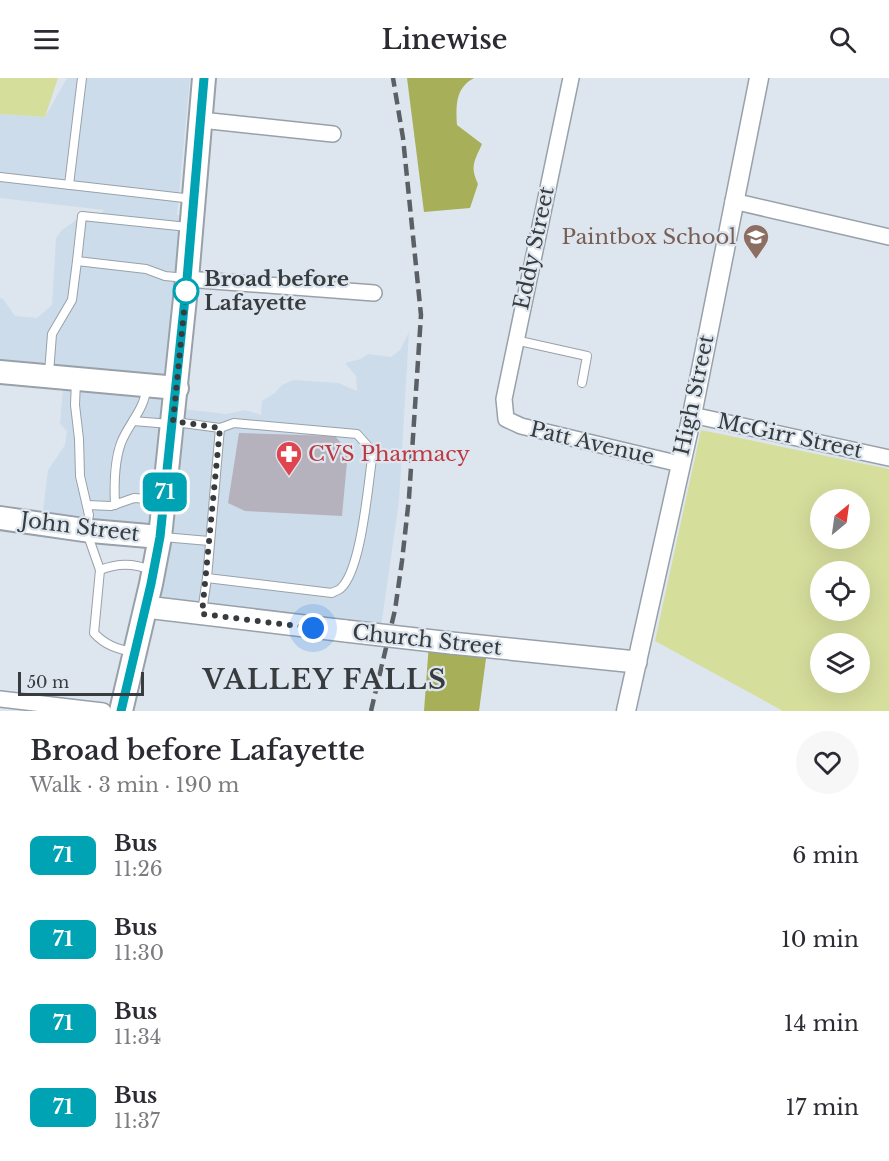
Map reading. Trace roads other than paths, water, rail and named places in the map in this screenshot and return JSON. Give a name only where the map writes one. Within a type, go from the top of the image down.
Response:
[{"type":"main road","points":[[121,711],[154,572],[160,537],[177,388],[204,78]]},
{"type":"main road","points":[[0,372],[177,388]]},
{"type":"main road","name":"John Street","points":[[0,518],[160,537]]},
{"type":"main road","name":"Church Street","points":[[146,607],[636,662]]},
{"type":"street","name":"Eddy Street","points":[[506,419],[504,399],[515,340],[571,78]]},
{"type":"street","name":"High Street","points":[[626,711],[692,415],[759,78]]},
{"type":"street","points":[[201,120],[333,134]]},
{"type":"street","points":[[733,201],[889,237]]},
{"type":"street","points":[[187,279],[374,293]]},
{"type":"street","name":"McGirr Street","points":[[692,415],[889,458]]},
{"type":"street","name":"Patt Avenue","points":[[506,419],[521,426],[680,464]]},
{"type":"street","points":[[0,699],[103,711]]},
{"type":"lane","points":[[69,185],[82,78]]},
{"type":"lane","points":[[0,177],[194,199]]},
{"type":"lane","points":[[49,376],[52,334],[72,300],[82,216],[192,228]]},
{"type":"lane","points":[[77,261],[146,269],[165,276],[187,279]]},
{"type":"lane","points":[[515,340],[587,356],[582,383]]},
{"type":"lane","points":[[76,379],[75,405],[80,476],[89,515],[86,530],[100,570],[94,633],[101,641],[112,647],[135,652]]},
{"type":"lane","points":[[116,505],[116,470],[119,450],[143,402],[146,385]]},
{"type":"lane","points":[[133,421],[220,428],[234,423],[357,434],[373,452],[357,557],[346,582],[340,589],[332,593],[207,578]]},
{"type":"lane","points":[[202,614],[220,428]]},
{"type":"lane","points":[[87,505],[116,505],[134,498],[164,500]]},
{"type":"lane","points":[[160,537],[209,541]]},
{"type":"lane","points":[[100,570],[127,564],[141,566],[154,572]]},
{"type":"railway","points":[[371,711],[395,610],[402,561],[409,498],[421,315],[403,138],[393,78]]},
{"type":"place","name":"Paintbox School","points":[[756,260]]},
{"type":"place","name":"Broad before Lafayette","points":[[186,291]]},
{"type":"place","name":"CVS Pharmacy","points":[[289,477]]},
{"type":"district","name":"VALLEY FALLS","points":[[325,679]]}]
